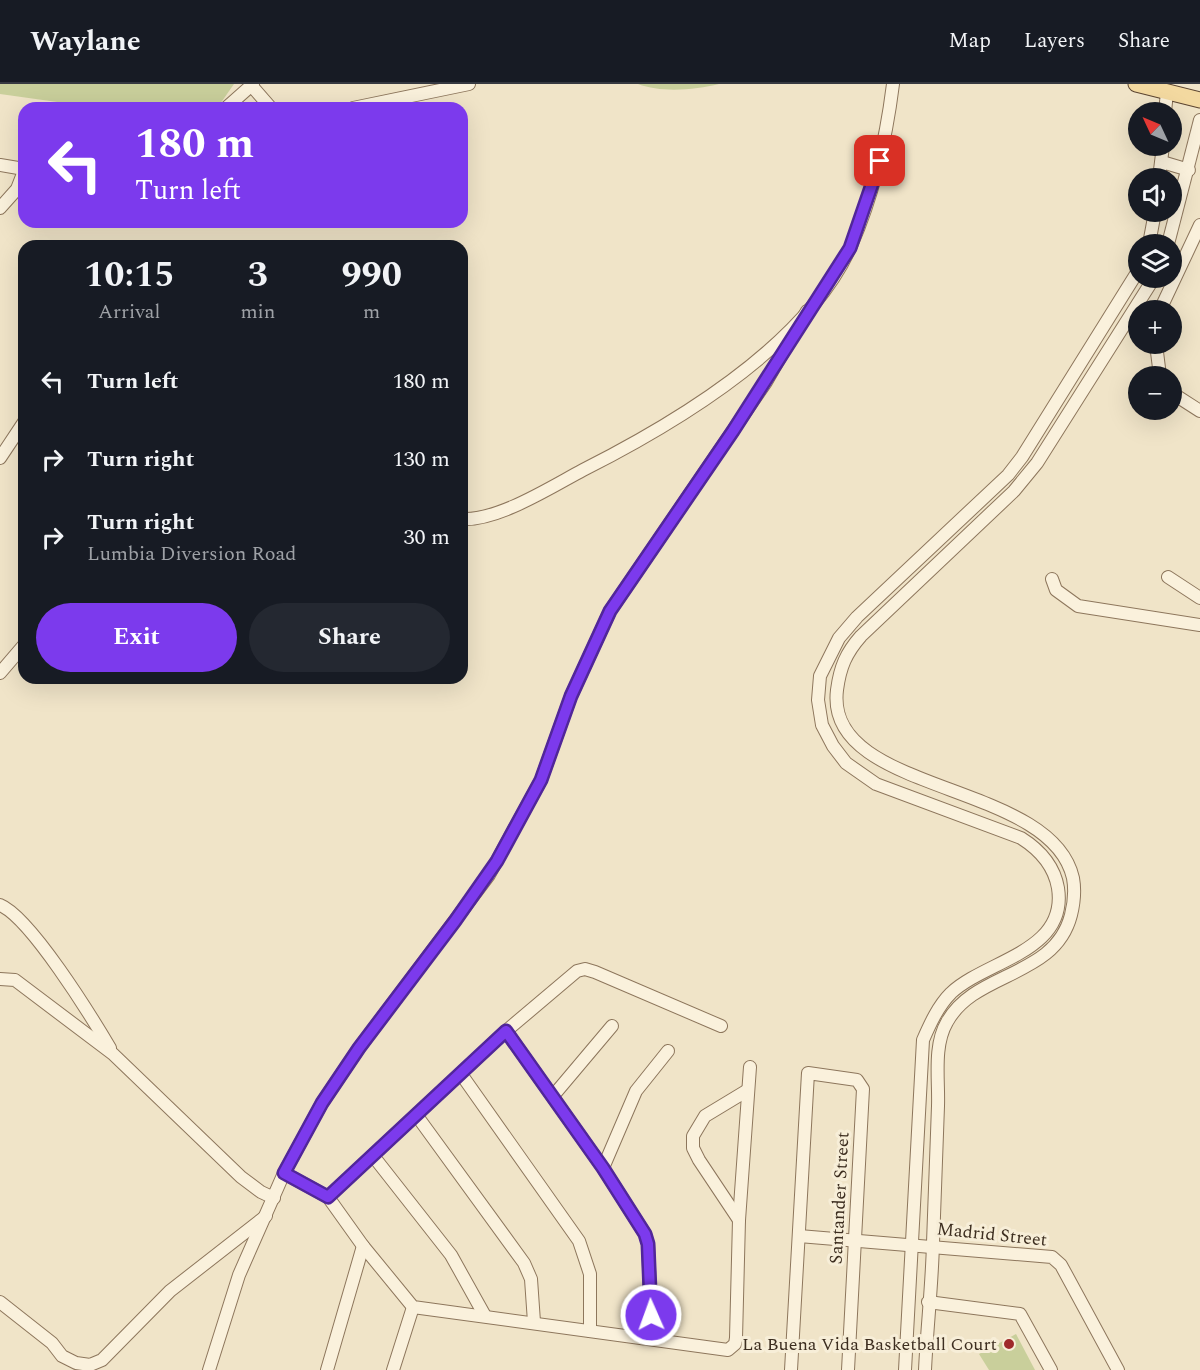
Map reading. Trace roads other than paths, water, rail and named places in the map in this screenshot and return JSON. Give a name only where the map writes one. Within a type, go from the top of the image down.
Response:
[{"type":"main road","points":[[1136,84],[1162,88],[1200,100]]},
{"type":"street","points":[[382,102],[469,84]]},
{"type":"street","points":[[209,1370],[239,1275],[284,1173],[322,1103],[359,1048],[489,875],[541,780],[571,696],[610,611],[760,391],[807,311],[850,248],[866,208],[886,141],[893,84]]},
{"type":"street","points":[[233,102],[252,85],[266,102]]},
{"type":"street","points":[[1171,234],[1200,120]]},
{"type":"street","points":[[1161,168],[1162,156]]},
{"type":"street","points":[[1162,162],[1189,170]]},
{"type":"street","points":[[0,165],[18,169]]},
{"type":"street","points":[[0,208],[18,186]]},
{"type":"street","points":[[1165,300],[1200,225]]},
{"type":"street","points":[[905,1370],[923,1040],[940,1007],[962,985],[1038,942],[1058,909],[1058,886],[1053,869],[1044,857],[1036,847],[1021,838],[876,784],[846,764],[822,724],[818,700],[820,676],[839,638],[857,617],[994,489],[1022,457],[1128,287]]},
{"type":"street","points":[[925,1370],[933,1246],[941,1040],[951,1016],[973,995],[1053,950],[1068,926],[1073,906],[1073,877],[1057,846],[1027,823],[897,768],[861,747],[844,725],[838,711],[836,697],[839,674],[844,658],[861,636],[993,512],[1037,463],[1148,288]]},
{"type":"street","points":[[468,518],[485,516],[514,504],[609,457],[679,417],[732,379],[807,311]]},
{"type":"street","points":[[1182,399],[1200,411]]},
{"type":"street","points":[[0,458],[18,431]]},
{"type":"street","points":[[1168,577],[1200,598]]},
{"type":"street","points":[[1052,579],[1063,597],[1078,606],[1200,625]]},
{"type":"street","points":[[0,673],[18,652]]},
{"type":"street","points":[[0,905],[10,909],[26,926],[90,1015],[114,1054]]},
{"type":"street","points":[[328,1197],[374,1157],[506,1031],[572,974],[585,969],[722,1026]]},
{"type":"street","points":[[0,979],[15,980],[114,1054],[241,1177],[274,1198]]},
{"type":"street","points":[[553,1096],[612,1026]]},
{"type":"street","points":[[506,1031],[603,1168],[639,1224],[648,1244],[652,1339]]},
{"type":"street","points":[[603,1168],[636,1091],[668,1051]]},
{"type":"street","points":[[284,1173],[328,1197],[363,1246],[413,1307],[534,1322],[724,1351],[732,1348],[736,1338],[739,1220],[750,1067]]},
{"type":"street","name":"Santander Street","points":[[799,1236],[808,1073],[852,1079],[862,1085],[848,1370]]},
{"type":"street","points":[[461,1074],[579,1241],[590,1274],[590,1331]]},
{"type":"street","points":[[739,1220],[699,1160],[693,1148],[693,1136],[705,1116],[748,1090]]},
{"type":"street","points":[[919,1103],[938,1102]]},
{"type":"street","points":[[417,1116],[524,1263],[531,1279],[534,1322]]},
{"type":"street","points":[[374,1157],[451,1255],[485,1316]]},
{"type":"street","points":[[0,1302],[52,1343],[62,1356],[76,1363],[90,1365],[102,1360],[170,1291],[267,1215]]},
{"type":"street","points":[[791,1370],[799,1236]]},
{"type":"street","name":"Madrid Street","points":[[799,1236],[1041,1254],[1057,1260],[1118,1370]]},
{"type":"street","points":[[327,1370],[363,1246]]},
{"type":"street","points":[[928,1302],[1020,1314],[1051,1370]]},
{"type":"street","points":[[393,1370],[413,1307]]},
{"type":"place","name":"La Buena Vida Basketball Court","points":[[1009,1344]]}]
